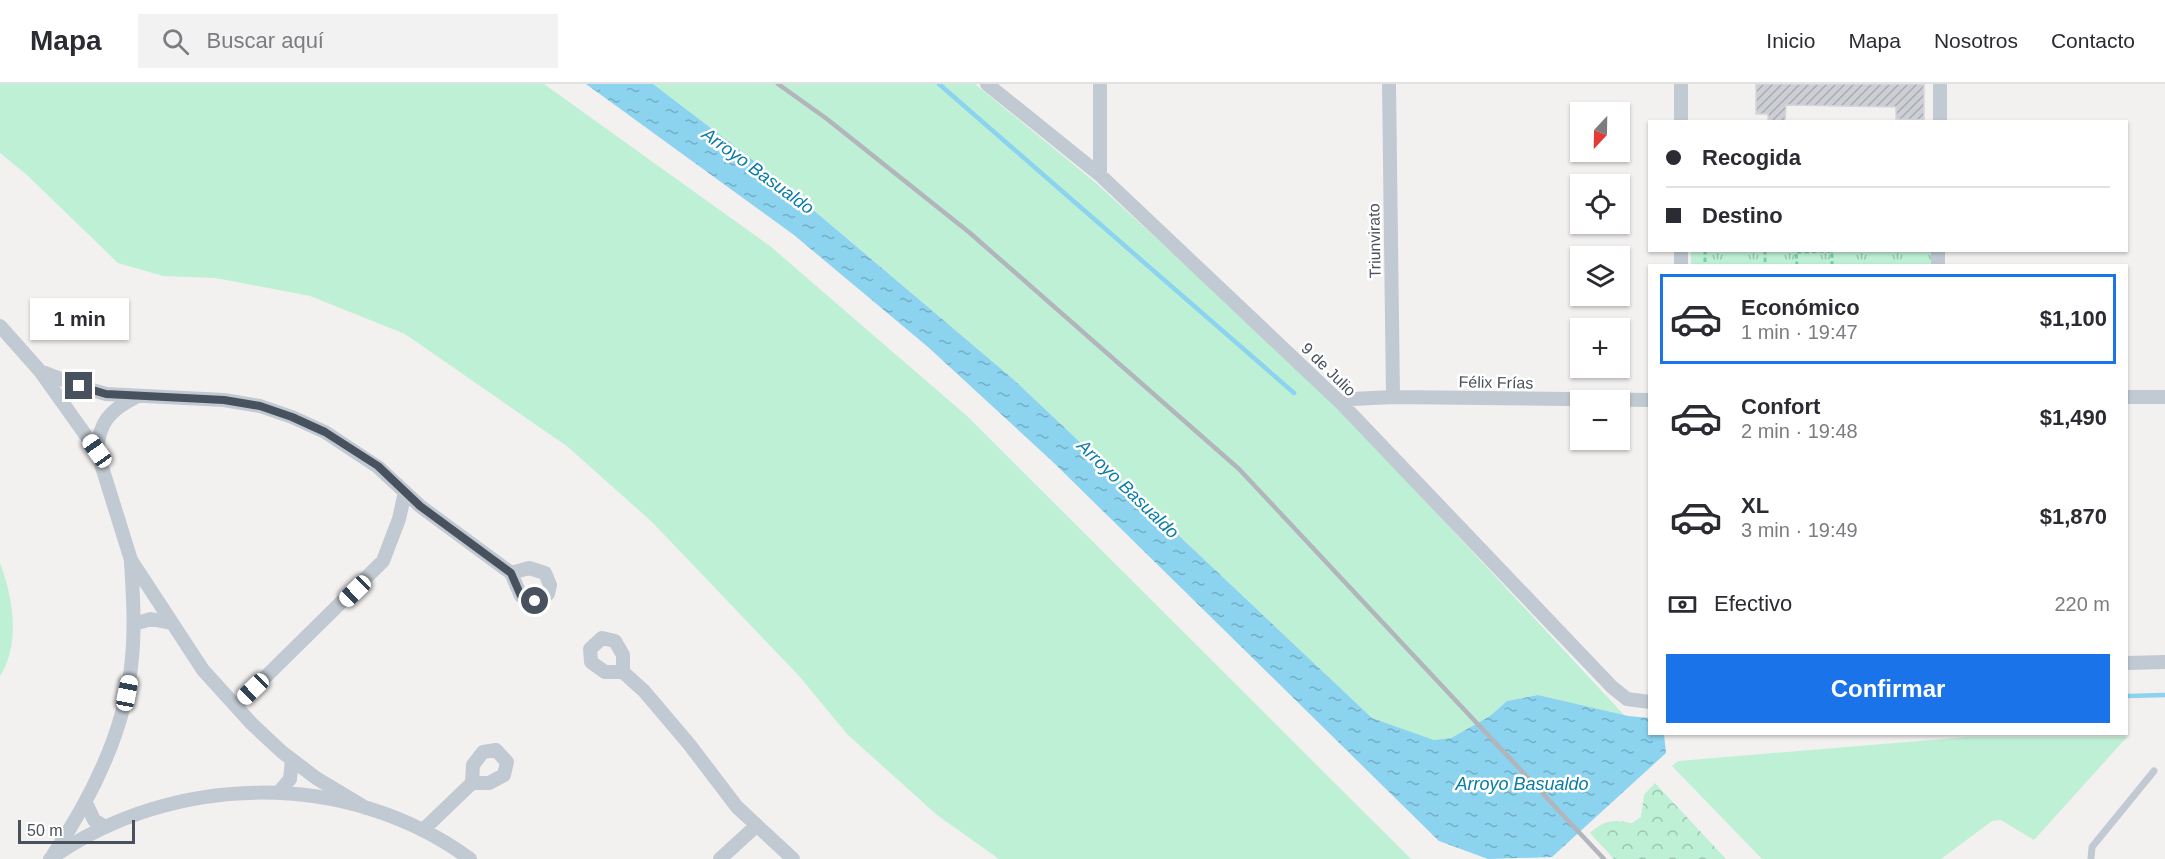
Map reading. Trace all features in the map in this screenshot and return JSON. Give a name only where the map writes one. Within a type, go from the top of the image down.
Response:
[{"type":"street","name":"9 de Julio","points":[[987,84],[1100,175],[1342,404],[1612,687],[1627,699],[1648,702]]},
{"type":"street","points":[[1100,84],[1100,175]]},
{"type":"street","name":"Triunvirato","points":[[1389,84],[1393,397]]},
{"type":"street","points":[[1681,84],[1681,120]]},
{"type":"street","points":[[1940,84],[1940,120]]},
{"type":"street","points":[[0,326],[40,371],[97,451],[131,560],[134,624],[130,677],[124,706],[110,748],[86,803],[50,858]]},
{"type":"street","points":[[40,371],[106,394],[224,400],[260,406],[292,417],[350,447],[378,466],[405,492],[511,573]]},
{"type":"street","points":[[97,451],[98,434],[103,421],[118,406],[137,396]]},
{"type":"street","name":"Félix Frías","points":[[1342,404],[1353,399],[1393,397],[1648,400]]},
{"type":"street","points":[[2128,397],[2165,397]]},
{"type":"street","points":[[236,706],[378,568],[391,544],[405,492]]},
{"type":"street","points":[[131,560],[203,670],[252,724],[316,778],[366,808]]},
{"type":"street","points":[[134,624],[151,619],[171,622]]},
{"type":"street","points":[[2128,663],[2165,662]]},
{"type":"street","points":[[623,672],[662,711],[755,827],[793,859]]},
{"type":"street","points":[[280,791],[290,779],[292,760]]},
{"type":"street","points":[[423,830],[472,783]]},
{"type":"street","points":[[50,858],[127,817],[190,799],[280,791],[316,795],[366,808],[423,830],[470,859]]},
{"type":"street","points":[[86,803],[94,820],[105,827]]},
{"type":"street","points":[[720,859],[755,827]]},
{"type":"lane","points":[[2091,859],[2092,847],[2154,771]]},
{"type":"green space","points":[[0,84],[544,84],[770,246],[967,416],[1411,859],[999,859],[937,815],[847,734],[800,677],[652,522],[568,447],[405,334],[310,296],[216,278],[163,276],[118,263],[27,175],[0,153]]},
{"type":"green space","points":[[653,84],[975,84],[1096,183],[1324,392],[1625,716],[1538,695],[1507,701],[1490,716],[1451,738],[1434,740],[1372,718],[1013,379],[766,170]]},
{"type":"green space","points":[[1691,252],[1934,252],[1934,264],[1691,264]]},
{"type":"green space","points":[[0,563],[11,605],[13,635],[7,663],[0,676]]},
{"type":"green space","points":[[1967,737],[2127,737],[2034,840],[2001,820],[1992,821],[1941,859],[1762,859],[1672,766],[1678,761]]},
{"type":"green space","points":[[1655,783],[1726,859],[1614,859],[1590,833],[1604,823],[1619,821],[1632,823],[1641,817],[1644,795]]},
{"type":"water","name":"Arroyo Basualdo","points":[[586,84],[653,84],[766,170],[1013,379],[1372,718],[1434,740],[1451,738],[1490,716],[1507,701],[1538,695],[1628,716],[1648,718],[1648,735],[1664,735],[1666,753],[1552,857],[1488,859],[1439,841],[1054,463],[928,347],[794,235]]},
{"type":"building","points":[[1756,84],[1924,84],[1924,120],[1896,119],[1896,107],[1786,105],[1785,120],[1768,120],[1768,114],[1756,114]]},
{"type":"waterway","points":[[939,84],[1294,393]]},
{"type":"waterway","name":"Arroyo Basualdo","points":[[2128,696],[2165,695]]},
{"type":"railway","points":[[778,84],[827,119],[970,233],[1239,469],[1604,859]]},
{"type":"route","points":[[79,386],[106,394],[224,400],[260,406],[325,432],[378,466],[420,506],[511,573],[521,596],[535,601]]}]
